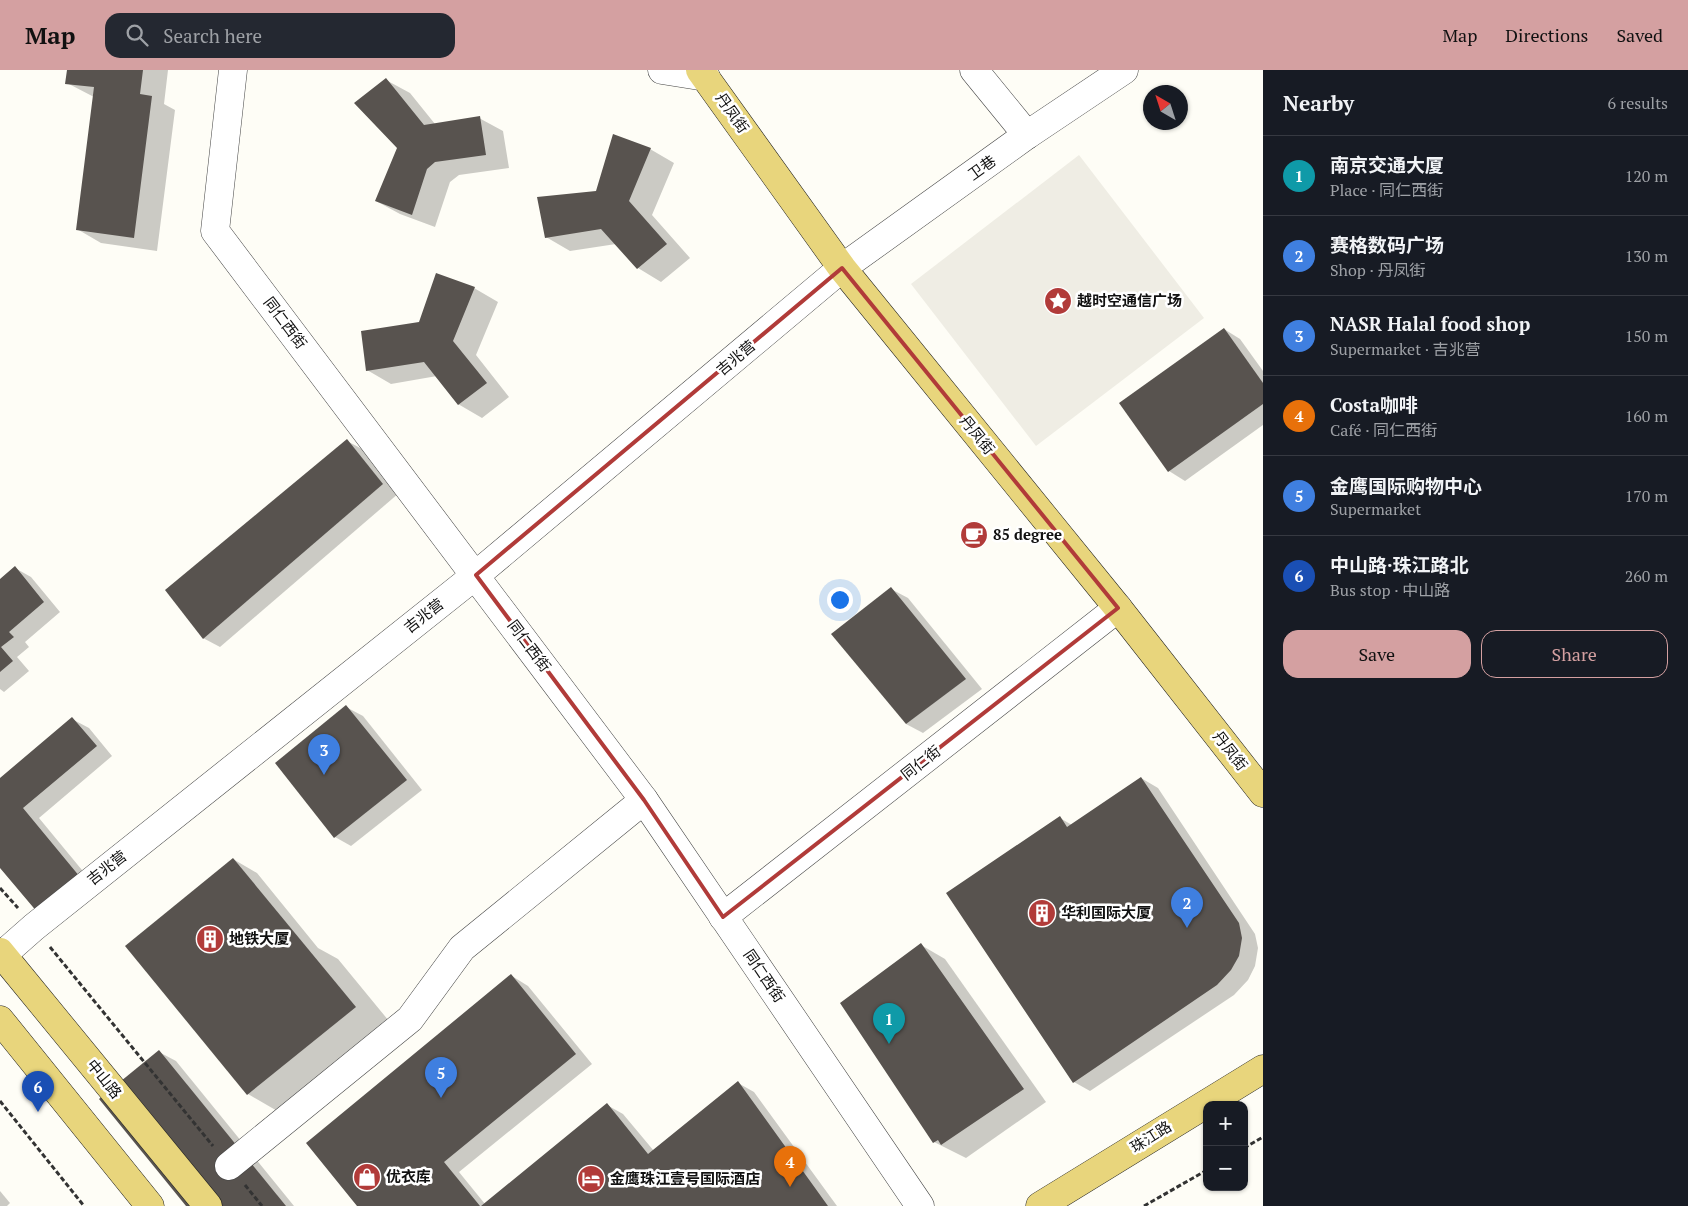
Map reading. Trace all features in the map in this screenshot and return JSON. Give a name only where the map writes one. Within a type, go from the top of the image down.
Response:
[{"type":"main road","name":"丹凤街","points":[[703,74],[842,268],[1118,608],[1263,793]]},
{"type":"main road","name":"中山路","points":[[1,955],[208,1206]]},
{"type":"main road","points":[[0,1020],[150,1206]]},
{"type":"main road","name":"珠江路","points":[[1040,1206],[1263,1069]]},
{"type":"street","name":"同仁西街","points":[[233,70],[215,231],[644,800],[920,1206]]},
{"type":"street","points":[[662,70],[703,74]]},
{"type":"street","points":[[974,70],[1027,135]]},
{"type":"street","name":"卫巷","points":[[842,268],[1027,135],[1124,70]]},
{"type":"street","name":"吉兆营","points":[[1,955],[476,575],[842,268]]},
{"type":"street","name":"同仁街","points":[[724,917],[1118,608]]},
{"type":"street","points":[[230,1166],[410,1019],[462,948],[644,800]]},
{"type":"path","points":[[0,888],[262,1206]]},
{"type":"path","points":[[0,1101],[84,1206]]},
{"type":"path","points":[[1247,1146],[1263,1137]]},
{"type":"path","points":[[1144,1206],[1203,1172]]},
{"type":"highlighted area","points":[[842,268],[1118,608],[723,917],[644,800],[476,575]]},
{"type":"shaded area","name":"越时空通信广场","points":[[1079,155],[1204,318],[1036,446],[911,284]]},
{"type":"building","points":[[67,70],[143,70],[140,94],[152,96],[134,238],[76,230],[94,87],[65,84]]},
{"type":"building","points":[[386,78],[424,125],[480,116],[486,155],[435,162],[427,169],[412,215],[375,201],[397,148],[354,103]]},
{"type":"building","points":[[613,134],[651,148],[629,201],[667,244],[637,269],[601,229],[545,238],[537,197],[596,191]]},
{"type":"building","points":[[436,273],[475,287],[453,341],[487,383],[458,405],[424,362],[366,371],[361,331],[419,322]]},
{"type":"building","points":[[1224,328],[1263,383],[1263,404],[1168,472],[1119,403]]},
{"type":"building","points":[[347,439],[383,484],[203,639],[165,590]]},
{"type":"building","points":[[15,566],[44,602],[9,632],[14,637],[1,647],[13,661],[0,672],[0,579]]},
{"type":"building","points":[[891,587],[966,679],[906,724],[831,634]]},
{"type":"building","points":[[346,705],[407,780],[334,838],[275,763]]},
{"type":"building","points":[[72,717],[97,746],[23,808],[80,877],[38,913],[0,868],[0,778]]},
{"type":"building","points":[[1141,777],[1239,923],[1242,938],[1239,956],[1231,970],[1217,985],[1073,1083],[946,893],[1060,816],[1067,827]]},
{"type":"building","points":[[233,858],[356,1007],[247,1095],[125,946]]},
{"type":"building","points":[[921,943],[1024,1089],[941,1145],[938,1140],[933,1143],[840,1003]]},
{"type":"building","points":[[511,974],[576,1054],[444,1162],[480,1206],[357,1206],[306,1143]]},
{"type":"building","points":[[159,1050],[286,1206],[186,1206],[99,1099]]},
{"type":"building","points":[[738,1081],[828,1206],[481,1206],[607,1103],[648,1154]]},
{"type":"place","name":"越时空通信广场","points":[[1058,301]]},
{"type":"place","name":"85 degree","points":[[974,535]]},
{"type":"place","name":"NASR Halal food shop","points":[[324,775]]},
{"type":"place","name":"华利国际大厦","points":[[1042,913]]},
{"type":"place","name":"赛格数码广场","points":[[1187,928]]},
{"type":"place","name":"地铁大厦","points":[[210,939]]},
{"type":"place","name":"南京交通大厦","points":[[889,1044]]},
{"type":"place","name":"金鹰国际购物中心","points":[[441,1098]]},
{"type":"place","name":"中山路·珠江路北","points":[[38,1112]]},
{"type":"place","name":"优衣库","points":[[367,1177]]},
{"type":"place","name":"金鹰珠江壹号国际酒店","points":[[591,1179]]},
{"type":"place","name":"Costa咖啡","points":[[790,1187]]}]
